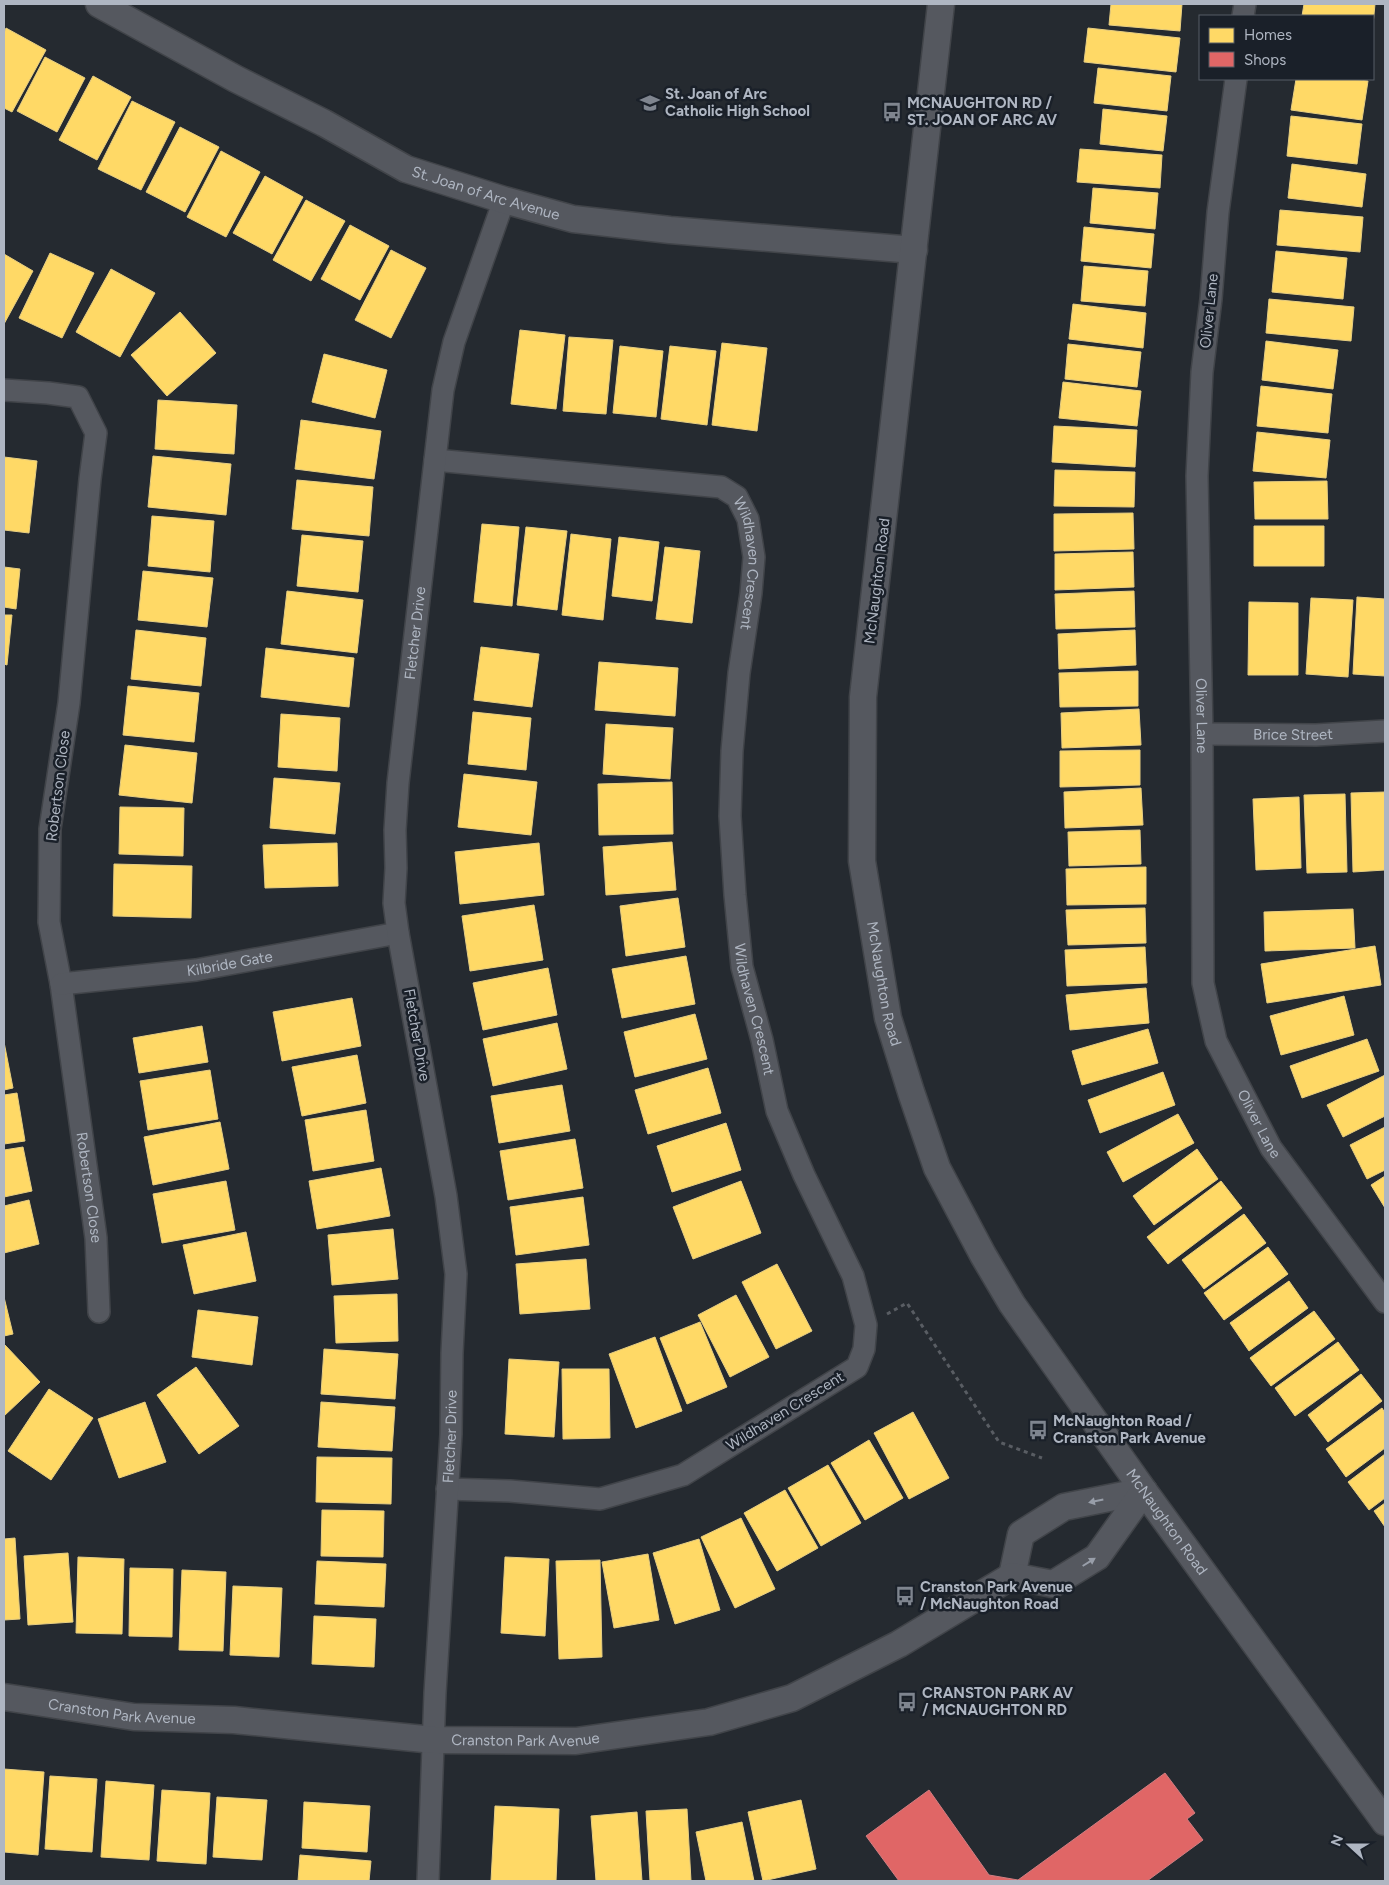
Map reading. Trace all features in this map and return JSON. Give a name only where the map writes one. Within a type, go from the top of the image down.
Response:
[{"type":"street","name":"St. Joan of Arc Avenue","points":[[99,4],[236,79],[324,123],[406,168],[504,200],[573,220],[914,250]]},
{"type":"street","name":"McNaughton Road","points":[[941,4],[863,697],[862,861],[888,1018],[937,1168],[983,1255],[1012,1304],[1144,1491],[1385,1822]]},
{"type":"street","name":"Oliver Lane","points":[[1236,80],[1218,212],[1211,299],[1202,372],[1197,476],[1202,734],[1203,983],[1216,1041],[1271,1148],[1385,1302]]},
{"type":"street","name":"Fletcher Drive","points":[[428,1881],[434,1693],[451,1434],[452,1353],[456,1274],[444,1187],[398,933],[394,903],[396,868],[395,830],[398,783],[443,390],[454,342],[504,200]]},
{"type":"street","name":"Robertson Close","points":[[4,390],[48,393],[78,398],[96,433],[69,703],[50,829],[49,922],[61,984],[96,1238],[98,1312]]},
{"type":"street","name":"Wildhaven Crescent","points":[[435,460],[721,487],[737,497],[748,519],[754,557],[751,592],[739,673],[732,751],[730,806],[735,895],[742,967],[762,1040],[777,1111],[804,1175],[853,1276],[866,1325],[864,1349],[857,1367],[683,1475],[600,1499],[510,1491],[447,1489]]},
{"type":"street","name":"Brice Street","points":[[1202,734],[1316,736],[1385,731]]},
{"type":"street","name":"Kilbride Gate","points":[[61,984],[196,970],[398,933]]},
{"type":"street","points":[[1144,1491],[1097,1557],[1053,1584],[1012,1576],[1020,1534],[1064,1507],[1144,1491]]},
{"type":"street","name":"Cranston Park Avenue","points":[[4,1697],[134,1716],[234,1720],[434,1740],[576,1741],[644,1732],[718,1719],[792,1698],[899,1644],[1012,1576]]},
{"type":"path","points":[[866,1325],[907,1303],[999,1442],[1042,1458]]},
{"type":"building: Homes","points":[[1111,4],[1182,4],[1180,31],[1109,25]]},
{"type":"building: Homes","points":[[1304,4],[1375,4],[1374,15],[1302,15]]},
{"type":"building: Homes","points":[[6,28],[46,50],[12,112],[4,108],[4,33]]},
{"type":"building: Homes","points":[[1088,28],[1180,38],[1176,72],[1084,62]]},
{"type":"building: Homes","points":[[45,57],[85,78],[57,132],[17,111]]},
{"type":"building: Homes","points":[[1098,68],[1171,76],[1167,111],[1094,103]]},
{"type":"building: Homes","points":[[93,76],[131,97],[97,160],[59,140]]},
{"type":"building: Homes","points":[[1296,80],[1368,81],[1362,120],[1291,110]]},
{"type":"building: Homes","points":[[132,101],[175,122],[141,190],[98,169]]},
{"type":"building: Homes","points":[[1103,109],[1167,116],[1163,151],[1100,144]]},
{"type":"building: Homes","points":[[1291,116],[1362,124],[1357,164],[1287,156]]},
{"type":"building: Homes","points":[[180,127],[219,147],[185,212],[146,192]]},
{"type":"building: Homes","points":[[1080,149],[1162,155],[1160,188],[1077,182]]},
{"type":"building: Homes","points":[[221,151],[260,172],[226,237],[187,217]]},
{"type":"building: Homes","points":[[1292,164],[1366,174],[1362,207],[1288,198]]},
{"type":"building: Homes","points":[[265,176],[303,197],[272,254],[233,233]]},
{"type":"building: Homes","points":[[1093,188],[1158,193],[1155,229],[1090,223]]},
{"type":"building: Homes","points":[[306,200],[345,221],[311,281],[273,260]]},
{"type":"building: Homes","points":[[1280,210],[1363,217],[1360,252],[1277,245]]},
{"type":"building: Homes","points":[[350,225],[389,246],[360,300],[321,279]]},
{"type":"building: Homes","points":[[1084,227],[1154,234],[1151,268],[1081,261]]},
{"type":"building: Homes","points":[[391,250],[426,268],[391,338],[355,320]]},
{"type":"building: Homes","points":[[1276,251],[1347,258],[1343,299],[1272,292]]},
{"type":"building: Homes","points":[[50,253],[94,273],[62,338],[19,318]]},
{"type":"building: Homes","points":[[4,254],[33,271],[4,324]]},
{"type":"building: Homes","points":[[1084,266],[1148,271],[1145,306],[1081,301]]},
{"type":"building: Homes","points":[[111,269],[155,293],[120,357],[76,332]]},
{"type":"building: Homes","points":[[1269,299],[1354,307],[1351,341],[1266,333]]},
{"type":"building: Homes","points":[[1073,304],[1146,313],[1143,348],[1069,339]]},
{"type":"building: Homes","points":[[180,312],[216,353],[167,396],[131,355]]},
{"type":"building: Homes","points":[[520,330],[565,335],[556,409],[511,404]]},
{"type":"building: Homes","points":[[569,337],[613,340],[606,414],[563,411]]},
{"type":"building: Homes","points":[[1266,341],[1338,350],[1333,389],[1262,380]]},
{"type":"building: Homes","points":[[722,343],[767,348],[757,431],[712,425]]},
{"type":"building: Homes","points":[[1068,344],[1141,352],[1137,387],[1065,379]]},
{"type":"building: Homes","points":[[620,346],[663,351],[656,417],[613,413]]},
{"type":"building: Homes","points":[[670,346],[716,351],[707,425],[661,419]]},
{"type":"building: Homes","points":[[324,354],[387,370],[375,418],[312,402]]},
{"type":"building: Homes","points":[[1063,382],[1141,391],[1137,426],[1059,418]]},
{"type":"building: Homes","points":[[1261,386],[1332,394],[1328,433],[1257,426]]},
{"type":"building: Homes","points":[[158,400],[237,405],[234,454],[155,449]]},
{"type":"building: Homes","points":[[301,420],[381,431],[374,479],[295,469]]},
{"type":"building: Homes","points":[[1054,426],[1137,430],[1135,467],[1052,462]]},
{"type":"building: Homes","points":[[1257,432],[1330,440],[1326,478],[1253,471]]},
{"type":"building: Homes","points":[[153,456],[231,464],[226,515],[148,507]]},
{"type":"building: Homes","points":[[4,457],[37,461],[29,533],[4,530]]},
{"type":"building: Homes","points":[[1055,470],[1135,472],[1134,507],[1054,506]]},
{"type":"building: Homes","points":[[297,480],[373,487],[369,536],[292,529]]},
{"type":"building: Homes","points":[[1327,481],[1328,519],[1255,519],[1254,482]]},
{"type":"building: Homes","points":[[1133,513],[1134,549],[1054,551],[1054,514]]},
{"type":"building: Homes","points":[[152,516],[214,521],[210,572],[148,566]]},
{"type":"building: Homes","points":[[482,524],[519,527],[512,606],[474,602]]},
{"type":"building: Homes","points":[[1254,526],[1324,526],[1324,566],[1254,566]]},
{"type":"building: Homes","points":[[526,527],[567,531],[557,610],[517,605]]},
{"type":"building: Homes","points":[[571,534],[611,539],[603,620],[562,615]]},
{"type":"building: Homes","points":[[302,535],[363,541],[358,592],[297,586]]},
{"type":"building: Homes","points":[[619,537],[659,542],[652,601],[612,596]]},
{"type":"building: Homes","points":[[665,547],[700,551],[692,623],[656,619]]},
{"type":"building: Homes","points":[[1133,552],[1134,587],[1055,590],[1055,554]]},
{"type":"building: Homes","points":[[4,567],[20,569],[16,609],[4,607]]},
{"type":"building: Homes","points":[[143,571],[213,578],[207,627],[138,620]]},
{"type":"building: Homes","points":[[287,591],[363,600],[357,653],[281,644]]},
{"type":"building: Homes","points":[[1134,591],[1135,627],[1056,629],[1055,594]]},
{"type":"building: Homes","points":[[1357,597],[1385,599],[1385,676],[1353,674]]},
{"type":"building: Homes","points":[[1311,598],[1353,600],[1348,677],[1306,674]]},
{"type":"building: Homes","points":[[1249,602],[1298,603],[1298,675],[1248,675]]},
{"type":"building: Homes","points":[[4,615],[12,615],[7,665],[4,664]]},
{"type":"building: Homes","points":[[136,630],[206,638],[201,686],[131,679]]},
{"type":"building: Homes","points":[[1135,630],[1136,665],[1059,669],[1058,634]]},
{"type":"building: Homes","points":[[481,647],[539,654],[532,707],[474,700]]},
{"type":"building: Homes","points":[[266,648],[354,658],[349,707],[261,697]]},
{"type":"building: Homes","points":[[599,662],[678,668],[675,716],[595,710]]},
{"type":"building: Homes","points":[[1138,671],[1138,706],[1060,707],[1059,673]]},
{"type":"building: Homes","points":[[128,686],[199,693],[194,742],[123,735]]},
{"type":"building: Homes","points":[[1139,709],[1141,745],[1062,748],[1061,713]]},
{"type":"building: Homes","points":[[473,712],[531,718],[526,770],[468,764]]},
{"type":"building: Homes","points":[[281,714],[340,718],[337,771],[278,767]]},
{"type":"building: Homes","points":[[606,724],[673,728],[670,779],[603,774]]},
{"type":"building: Homes","points":[[125,745],[197,753],[192,803],[119,795]]},
{"type":"building: Homes","points":[[1140,750],[1140,785],[1060,787],[1060,751]]},
{"type":"building: Homes","points":[[464,774],[537,782],[531,835],[458,827]]},
{"type":"building: Homes","points":[[274,778],[340,783],[335,834],[270,828]]},
{"type":"building: Homes","points":[[672,782],[673,834],[599,835],[598,784]]},
{"type":"building: Homes","points":[[1141,788],[1143,825],[1065,828],[1064,792]]},
{"type":"building: Homes","points":[[1385,792],[1385,870],[1353,872],[1351,793]]},
{"type":"building: Homes","points":[[1345,794],[1347,872],[1307,873],[1304,795]]},
{"type":"building: Homes","points":[[1299,797],[1301,868],[1256,870],[1253,799]]},
{"type":"building: Homes","points":[[120,807],[184,808],[183,856],[119,854]]},
{"type":"building: Homes","points":[[1140,830],[1141,864],[1069,866],[1068,832]]},
{"type":"building: Homes","points":[[672,842],[676,890],[606,895],[603,847]]},
{"type":"building: Homes","points":[[337,843],[338,886],[265,888],[263,845]]},
{"type":"building: Homes","points":[[539,843],[544,895],[460,904],[455,852]]},
{"type":"building: Homes","points":[[114,864],[192,866],[191,918],[113,916]]},
{"type":"building: Homes","points":[[1146,867],[1146,904],[1067,905],[1066,869]]},
{"type":"building: Homes","points":[[678,898],[685,947],[626,956],[620,906]]},
{"type":"building: Homes","points":[[534,905],[543,960],[470,971],[462,916]]},
{"type":"building: Homes","points":[[1145,908],[1146,943],[1068,945],[1066,910]]},
{"type":"building: Homes","points":[[1353,909],[1355,948],[1265,951],[1264,912]]},
{"type":"building: Homes","points":[[1375,946],[1381,985],[1267,1003],[1261,964]]},
{"type":"building: Homes","points":[[1145,947],[1147,983],[1067,986],[1065,950]]},
{"type":"building: Homes","points":[[686,956],[695,1004],[622,1018],[612,969]]},
{"type":"building: Homes","points":[[548,968],[557,1015],[483,1030],[473,983]]},
{"type":"building: Homes","points":[[1146,988],[1149,1023],[1070,1030],[1066,995]]},
{"type":"building: Homes","points":[[1344,996],[1354,1035],[1281,1055],[1270,1016]]},
{"type":"building: Homes","points":[[352,998],[361,1046],[282,1061],[273,1012]]},
{"type":"building: Homes","points":[[695,1014],[707,1059],[635,1077],[624,1032]]},
{"type":"building: Homes","points":[[557,1023],[567,1069],[493,1086],[483,1039]]},
{"type":"building: Homes","points":[[202,1026],[208,1062],[139,1073],[133,1038]]},
{"type":"building: Homes","points":[[1148,1029],[1158,1063],[1082,1085],[1072,1051]]},
{"type":"building: Homes","points":[[1367,1039],[1379,1071],[1302,1098],[1290,1066]]},
{"type":"building: Homes","points":[[4,1042],[13,1088],[4,1090]]},
{"type":"building: Homes","points":[[357,1055],[366,1103],[302,1116],[292,1067]]},
{"type":"building: Homes","points":[[708,1068],[721,1113],[648,1134],[635,1090]]},
{"type":"building: Homes","points":[[210,1070],[218,1119],[148,1130],[140,1081]]},
{"type":"building: Homes","points":[[1163,1072],[1175,1105],[1100,1133],[1088,1100]]},
{"type":"building: Homes","points":[[1385,1075],[1385,1116],[1343,1137],[1327,1105]]},
{"type":"building: Homes","points":[[562,1085],[570,1131],[499,1143],[491,1096]]},
{"type":"building: Homes","points":[[17,1093],[25,1141],[4,1144],[4,1095]]},
{"type":"building: Homes","points":[[366,1110],[374,1161],[313,1171],[305,1120]]},
{"type":"building: Homes","points":[[1178,1114],[1194,1143],[1123,1182],[1107,1152]]},
{"type":"building: Homes","points":[[220,1122],[229,1169],[153,1185],[144,1137]]},
{"type":"building: Homes","points":[[726,1123],[741,1170],[672,1192],[657,1146]]},
{"type":"building: Homes","points":[[1385,1127],[1385,1170],[1367,1179],[1350,1145]]},
{"type":"building: Homes","points":[[575,1139],[583,1188],[508,1200],[500,1151]]},
{"type":"building: Homes","points":[[23,1147],[32,1191],[4,1197],[4,1150]]},
{"type":"building: Homes","points":[[1197,1149],[1218,1179],[1154,1225],[1133,1196]]},
{"type":"building: Homes","points":[[381,1168],[390,1216],[317,1229],[309,1181]]},
{"type":"building: Homes","points":[[1385,1176],[1385,1208],[1371,1185]]},
{"type":"building: Homes","points":[[226,1181],[235,1230],[162,1243],[153,1194]]},
{"type":"building: Homes","points":[[741,1181],[761,1233],[693,1259],[673,1207]]},
{"type":"building: Homes","points":[[1221,1181],[1242,1208],[1168,1264],[1147,1237]]},
{"type":"building: Homes","points":[[583,1197],[589,1245],[516,1255],[510,1207]]},
{"type":"building: Homes","points":[[29,1200],[39,1244],[4,1253],[4,1206]]},
{"type":"building: Homes","points":[[1244,1214],[1266,1243],[1204,1289],[1182,1260]]},
{"type":"building: Homes","points":[[393,1229],[398,1279],[332,1285],[328,1235]]},
{"type":"building: Homes","points":[[246,1232],[256,1281],[194,1294],[183,1245]]},
{"type":"building: Homes","points":[[1268,1247],[1288,1274],[1224,1320],[1204,1293]]},
{"type":"building: Homes","points":[[586,1259],[590,1309],[520,1314],[516,1264]]},
{"type":"building: Homes","points":[[777,1264],[812,1331],[776,1349],[742,1282]]},
{"type":"building: Homes","points":[[1289,1281],[1308,1308],[1249,1351],[1230,1323]]},
{"type":"building: Homes","points":[[397,1294],[398,1341],[336,1343],[334,1296]]},
{"type":"building: Homes","points":[[736,1295],[769,1357],[730,1377],[698,1315]]},
{"type":"building: Homes","points":[[4,1297],[13,1334],[4,1336]]},
{"type":"building: Homes","points":[[198,1310],[258,1317],[252,1365],[192,1357]]},
{"type":"building: Homes","points":[[1314,1311],[1335,1339],[1271,1386],[1250,1358]]},
{"type":"building: Homes","points":[[700,1322],[727,1387],[687,1404],[660,1338]]},
{"type":"building: Homes","points":[[655,1337],[682,1411],[636,1428],[609,1354]]},
{"type":"building: Homes","points":[[1338,1342],[1359,1370],[1295,1416],[1275,1388]]},
{"type":"building: Homes","points":[[4,1346],[40,1382],[4,1416]]},
{"type":"building: Homes","points":[[324,1349],[398,1354],[395,1399],[321,1394]]},
{"type":"building: Homes","points":[[509,1359],[559,1362],[554,1437],[505,1434]]},
{"type":"building: Homes","points":[[196,1367],[239,1426],[199,1454],[157,1395]]},
{"type":"building: Homes","points":[[562,1369],[609,1369],[610,1438],[563,1439]]},
{"type":"building: Homes","points":[[1361,1374],[1382,1401],[1328,1442],[1308,1415]]},
{"type":"building: Homes","points":[[49,1389],[93,1418],[51,1480],[8,1451]]},
{"type":"building: Homes","points":[[145,1402],[166,1462],[119,1478],[98,1419]]},
{"type":"building: Homes","points":[[321,1402],[395,1407],[392,1451],[318,1447]]},
{"type":"building: Homes","points":[[1382,1408],[1385,1413],[1385,1448],[1346,1477],[1326,1449]]},
{"type":"building: Homes","points":[[913,1412],[949,1478],[909,1499],[874,1433]]},
{"type":"building: Homes","points":[[869,1440],[903,1498],[865,1520],[831,1463]]},
{"type":"building: Homes","points":[[1385,1454],[1385,1498],[1369,1510],[1348,1482]]},
{"type":"building: Homes","points":[[317,1457],[392,1458],[391,1504],[316,1502]]},
{"type":"building: Homes","points":[[828,1465],[861,1523],[821,1546],[788,1488]]},
{"type":"building: Homes","points":[[785,1490],[818,1548],[777,1571],[744,1513]]},
{"type":"building: Homes","points":[[1385,1503],[1385,1527],[1374,1511]]},
{"type":"building: Homes","points":[[322,1510],[384,1511],[383,1557],[321,1556]]},
{"type":"building: Homes","points":[[741,1518],[775,1589],[735,1608],[701,1537]]},
{"type":"building: Homes","points":[[15,1538],[20,1619],[4,1620],[4,1539]]},
{"type":"building: Homes","points":[[699,1539],[720,1610],[675,1624],[653,1553]]},
{"type":"building: Homes","points":[[68,1553],[73,1622],[28,1625],[24,1556]]},
{"type":"building: Homes","points":[[648,1554],[659,1620],[614,1628],[602,1562]]},
{"type":"building: Homes","points":[[78,1557],[124,1559],[122,1634],[76,1633]]},
{"type":"building: Homes","points":[[505,1557],[549,1559],[545,1636],[501,1633]]},
{"type":"building: Homes","points":[[600,1560],[602,1657],[559,1659],[556,1561]]},
{"type":"building: Homes","points":[[317,1561],[386,1564],[384,1607],[315,1604]]},
{"type":"building: Homes","points":[[130,1568],[173,1569],[172,1637],[129,1636]]},
{"type":"building: Homes","points":[[182,1570],[226,1572],[223,1651],[179,1650]]},
{"type":"building: Homes","points":[[233,1586],[282,1588],[279,1657],[230,1655]]},
{"type":"building: Homes","points":[[314,1616],[376,1619],[374,1667],[312,1664]]},
{"type":"building: Homes","points":[[4,1769],[44,1772],[38,1855],[4,1852]]},
{"type":"building: Homes","points":[[50,1776],[97,1779],[92,1852],[45,1849]]},
{"type":"building: Homes","points":[[106,1781],[154,1785],[149,1860],[101,1857]]},
{"type":"building: Homes","points":[[162,1790],[210,1793],[206,1864],[157,1861]]},
{"type":"building: Homes","points":[[217,1797],[267,1800],[262,1860],[213,1857]]},
{"type":"building: Homes","points":[[801,1800],[816,1869],[763,1881],[748,1812]]},
{"type":"building: Homes","points":[[304,1802],[370,1806],[367,1852],[302,1848]]},
{"type":"building: Homes","points":[[495,1806],[559,1809],[556,1881],[491,1881]]},
{"type":"building: Homes","points":[[687,1809],[691,1881],[650,1881],[646,1811]]},
{"type":"building: Homes","points":[[637,1812],[642,1881],[596,1881],[591,1816]]},
{"type":"building: Homes","points":[[742,1822],[754,1881],[706,1881],[696,1832]]},
{"type":"building: Homes","points":[[300,1855],[371,1861],[369,1881],[298,1881]]},
{"type":"building: Shops","points":[[1165,1773],[1195,1813],[1187,1819],[1203,1840],[1147,1881],[899,1881],[866,1836],[929,1790],[989,1875],[1018,1880]]},
{"type":"place","name":"St. Joan of Arc Catholic High School","points":[[650,103]]},
{"type":"place","name":"MCNAUGHTON RD / ST. JOAN OF ARC AV","points":[[892,112]]},
{"type":"place","name":"McNaughton Road / Cranston Park Avenue","points":[[1038,1430]]},
{"type":"place","name":"Cranston Park Avenue / McNaughton Road","points":[[905,1596]]},
{"type":"place","name":"CRANSTON PARK AV / MCNAUGHTON RD","points":[[907,1702]]}]
